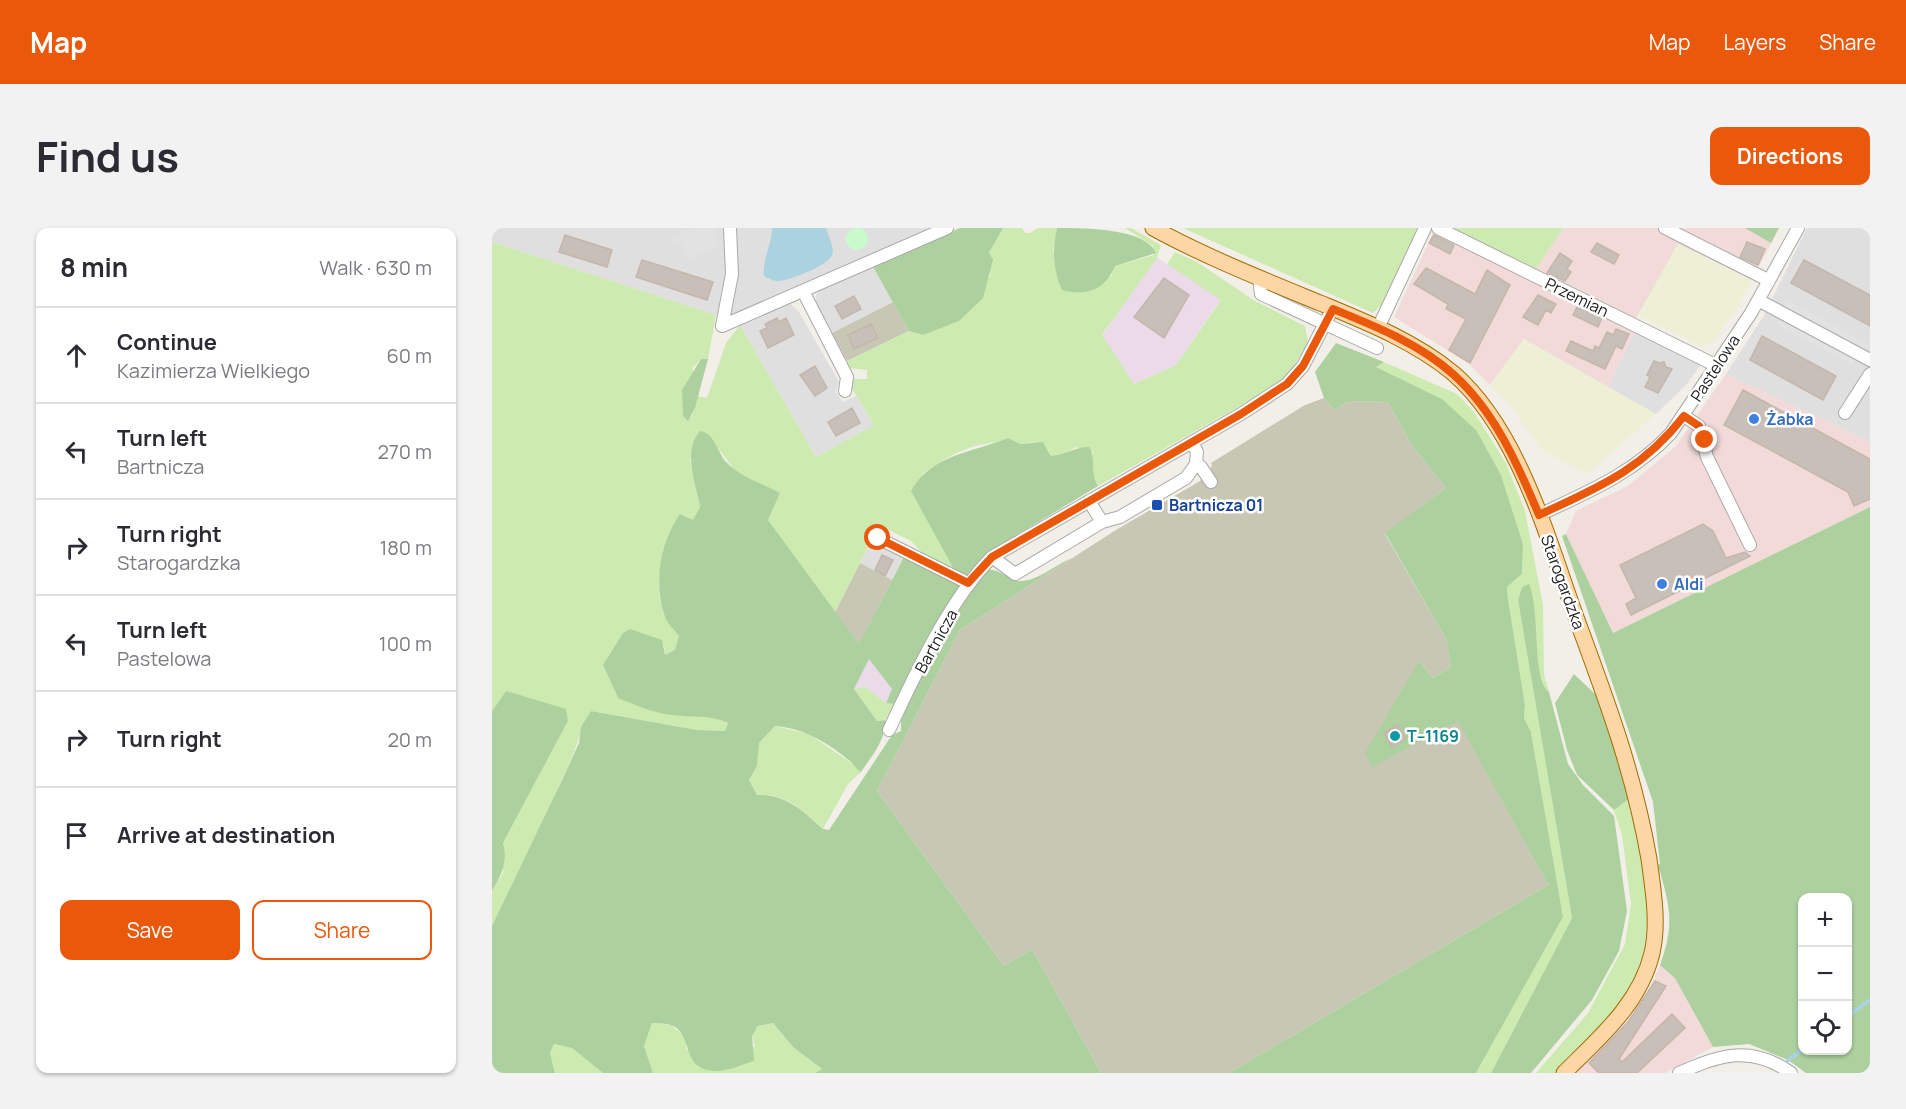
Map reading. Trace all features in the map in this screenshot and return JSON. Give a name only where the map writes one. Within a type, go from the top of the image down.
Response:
[{"type":"main road","name":"Starogardzka","points":[[1152,228],[1259,278],[1378,328],[1430,357],[1454,374],[1479,401],[1516,463],[1539,515],[1625,752],[1636,792],[1653,884],[1655,922],[1652,953],[1636,993],[1616,1021],[1564,1073]]},
{"type":"street","points":[[730,228],[732,274],[722,326],[947,228]]},
{"type":"street","points":[[1378,328],[1425,228]]},
{"type":"street","name":"Przemian","points":[[1438,228],[1717,366]]},
{"type":"street","points":[[1665,228],[1768,280]]},
{"type":"street","name":"Pastelowa","points":[[1539,515],[1624,474],[1656,449],[1684,416],[1717,366],[1758,300],[1798,228]]},
{"type":"street","points":[[1259,278],[1261,294],[1377,348]]},
{"type":"street","points":[[803,291],[847,377],[845,391]]},
{"type":"street","points":[[1758,300],[1870,360]]},
{"type":"street","name":"Bartnicza","points":[[889,730],[968,583],[992,557],[1192,442],[1287,384],[1303,366],[1333,309]]},
{"type":"street","points":[[1845,413],[1870,374]]},
{"type":"street","points":[[1684,416],[1699,426],[1705,440],[1707,457],[1750,545]]},
{"type":"street","points":[[992,557],[1016,574],[1102,522],[1119,517],[1186,478],[1196,464],[1197,452],[1192,442]]},
{"type":"street","points":[[1196,464],[1201,467],[1211,482]]},
{"type":"street","points":[[1089,501],[1102,522]]},
{"type":"street","points":[[878,538],[968,583]]},
{"type":"street","points":[[1679,1073],[1711,1058],[1741,1055],[1764,1058],[1791,1073]]},
{"type":"shaded area","points":[[492,228],[937,228],[728,319],[492,242]]},
{"type":"shaded area","points":[[693,228],[714,228],[719,245],[688,259],[681,242],[672,246],[669,238]]},
{"type":"shaded area","points":[[1563,228],[1779,228],[1752,280],[1678,244],[1636,319],[1534,272]]},
{"type":"shaded area","points":[[1807,228],[1870,228],[1870,442],[1726,374],[1763,317]]},
{"type":"shaded area","points":[[1434,231],[1636,330],[1608,387],[1524,339],[1490,385],[1469,364],[1394,317]]},
{"type":"shaded area","points":[[1678,244],[1752,280],[1737,309],[1711,344],[1702,347],[1638,315]]},
{"type":"shaded area","points":[[1156,257],[1221,299],[1176,365],[1134,384],[1102,336]]},
{"type":"shaded area","points":[[872,265],[893,302],[832,333],[815,305],[816,295],[820,289]]},
{"type":"shaded area","points":[[1787,300],[1870,345],[1863,361],[1856,357],[1852,365],[1776,324]]},
{"type":"shaded area","points":[[893,302],[909,331],[847,361],[832,333]]},
{"type":"shaded area","points":[[791,304],[799,312],[839,382],[836,392],[843,402],[856,396],[874,425],[816,457],[740,325]]},
{"type":"shaded area","points":[[1636,330],[1702,363],[1687,384],[1656,414],[1608,387]]},
{"type":"shaded area","points":[[1524,339],[1656,414],[1587,474],[1541,450],[1509,403],[1490,385]]},
{"type":"shaded area","points":[[1726,374],[1870,442],[1870,507],[1613,633],[1566,534],[1576,511],[1628,486],[1675,447]]},
{"type":"shaded area","points":[[1324,398],[1334,410],[1349,401],[1388,402],[1413,447],[1446,488],[1385,534],[1446,639],[1451,667],[1433,678],[1419,661],[1372,766],[1458,720],[1548,885],[1229,1073],[1101,1073],[1032,949],[1004,966],[877,791],[960,630],[1116,530],[1200,481],[1212,466],[1211,463],[1305,405]]},
{"type":"shaded area","points":[[872,540],[904,557],[892,580],[860,563]]},
{"type":"shaded area","points":[[860,563],[892,580],[859,645],[835,612]]},
{"type":"shaded area","points":[[869,658],[892,689],[886,703],[865,687],[854,689]]},
{"type":"shaded area","points":[[1660,965],[1675,977],[1713,1047],[1665,1073],[1577,1073],[1628,1020],[1649,991]]},
{"type":"green space","points":[[857,228],[865,231],[868,239],[865,247],[857,250],[849,247],[846,239],[849,231]]},
{"type":"green space","points":[[960,228],[1003,228],[989,253],[993,260],[983,298],[959,321],[923,335],[909,331],[872,265]]},
{"type":"green space","points":[[1003,228],[1022,228],[1025,233],[1030,233],[1038,228],[1057,228],[1053,251],[1111,277],[1115,266],[1154,255],[1153,246],[1125,228],[1131,228],[1161,245],[1157,258],[1102,335],[1134,384],[1176,365],[1221,300],[1167,264],[1175,252],[1197,262],[1255,301],[1305,326],[1308,343],[1288,376],[1272,388],[1098,486],[1092,476],[1093,452],[1076,447],[1061,456],[1051,456],[1048,449],[1033,442],[1020,444],[1008,438],[972,447],[949,457],[922,474],[956,573],[929,560],[911,541],[879,525],[835,612],[767,520],[779,493],[736,472],[718,448],[690,459],[700,507],[693,521],[684,515],[666,552],[659,576],[665,617],[679,636],[675,651],[665,656],[664,645],[603,665],[618,698],[696,716],[711,716],[728,723],[725,731],[697,730],[591,711],[541,826],[492,926],[492,891],[503,873],[503,843],[568,721],[506,691],[492,711],[492,242],[716,315],[708,359],[701,359],[693,368],[691,419],[698,396],[707,398],[726,343],[740,325],[816,457],[874,425],[851,387],[854,379],[867,379],[867,370],[850,368],[847,361],[909,331],[923,335],[990,276],[989,253]]},
{"type":"green space","points":[[1057,228],[1097,229],[1127,234],[1150,245],[1156,253],[1115,266],[1106,281],[1093,290],[1070,292],[1062,290],[1054,259]]},
{"type":"green space","points":[[1183,228],[1419,228],[1386,300],[1373,313]]},
{"type":"green space","points":[[1446,228],[1563,228],[1534,272]]},
{"type":"green space","points":[[1745,228],[1779,228],[1771,243]]},
{"type":"green space","points":[[1336,343],[1384,362],[1376,367],[1442,399],[1476,430],[1501,475],[1523,544],[1522,574],[1507,587],[1508,599],[1525,705],[1524,718],[1531,732],[1563,917],[1476,1073],[1229,1073],[1548,885],[1458,721],[1372,767],[1365,753],[1419,661],[1433,678],[1451,667],[1446,639],[1385,533],[1446,488],[1413,447],[1388,402],[1349,401],[1334,410],[1324,398],[1315,372]]},
{"type":"green space","points":[[701,359],[708,359],[695,408],[688,421],[683,416],[682,390]]},
{"type":"green space","points":[[1384,362],[1457,394],[1474,412],[1506,463],[1525,511],[1543,605],[1544,675],[1549,692],[1544,685],[1536,659],[1522,587],[1518,600],[1572,918],[1491,1073],[1476,1073],[1563,917],[1531,732],[1524,718],[1525,705],[1508,599],[1507,587],[1522,574],[1523,544],[1501,475],[1442,399],[1375,367]]},
{"type":"green space","points":[[700,431],[709,435],[723,458],[732,467],[744,476],[780,493],[768,520],[859,644],[904,557],[961,586],[894,704],[886,703],[892,689],[869,659],[854,689],[877,721],[885,720],[885,727],[877,748],[861,772],[843,755],[825,743],[786,727],[775,726],[759,743],[757,766],[749,780],[757,795],[777,797],[793,804],[823,829],[829,830],[892,735],[901,731],[901,716],[945,627],[987,570],[996,571],[1015,580],[1026,581],[1072,558],[960,630],[877,791],[1004,966],[1032,949],[1101,1073],[815,1073],[822,1069],[793,1047],[773,1023],[758,1026],[752,1036],[754,1061],[717,1071],[697,1065],[678,1030],[669,1024],[652,1023],[644,1046],[653,1073],[603,1073],[572,1048],[554,1044],[550,1053],[555,1073],[492,1073],[492,926],[563,778],[579,743],[581,727],[591,711],[697,730],[725,731],[728,723],[708,717],[679,716],[658,712],[618,698],[603,665],[623,633],[630,629],[662,640],[665,655],[675,650],[679,636],[666,620],[661,604],[660,564],[673,525],[680,514],[693,520],[700,507],[691,458],[695,439]]},
{"type":"green space","points":[[1008,438],[1020,444],[1043,442],[1051,456],[1089,447],[1093,456],[1094,476],[1098,486],[992,550],[966,577],[956,573],[911,491],[919,479],[941,462]]},
{"type":"green space","points":[[1870,507],[1870,1073],[1806,1073],[1788,1060],[1749,1044],[1713,1047],[1675,978],[1660,965],[1668,938],[1669,915],[1658,865],[1660,864],[1653,802],[1562,536],[1566,534],[1613,633]]},
{"type":"green space","points":[[1529,584],[1535,610],[1538,658],[1543,684],[1549,692],[1568,764],[1583,785],[1614,816],[1627,911],[1619,951],[1592,1000],[1531,1073],[1491,1073],[1572,918],[1518,600],[1522,587]]},
{"type":"green space","points":[[1574,674],[1596,695],[1620,761],[1629,799],[1614,810],[1577,775],[1567,750],[1555,703]]},
{"type":"green space","points":[[865,687],[886,703],[894,704],[885,720],[877,721],[854,689]]},
{"type":"green space","points":[[506,691],[566,709],[568,721],[503,843],[505,856],[503,868],[492,891],[492,711]]},
{"type":"green space","points":[[775,726],[809,734],[861,772],[848,784],[823,829],[793,804],[777,797],[757,795],[749,780],[757,766],[758,743]]},
{"type":"green space","points":[[1629,799],[1644,873],[1646,899],[1647,924],[1644,948],[1637,972],[1625,995],[1609,1016],[1555,1073],[1536,1073],[1588,1013],[1625,944],[1631,904],[1622,835],[1614,810]]},
{"type":"green space","points":[[652,1023],[671,1025],[686,1037],[686,1050],[755,1047],[752,1036],[758,1026],[773,1023],[793,1047],[822,1069],[815,1073],[653,1073],[644,1046]]},
{"type":"green space","points":[[554,1044],[572,1048],[603,1073],[555,1073],[550,1053]]},
{"type":"water","points":[[772,228],[826,228],[832,245],[832,255],[816,268],[798,276],[782,281],[770,279],[764,276],[764,270]]},
{"type":"building","points":[[565,235],[612,250],[607,267],[559,252]]},
{"type":"building","points":[[1434,235],[1454,245],[1450,254],[1429,243]]},
{"type":"building","points":[[1747,242],[1765,249],[1758,265],[1740,257]]},
{"type":"building","points":[[1597,243],[1619,255],[1614,264],[1591,252]]},
{"type":"building","points":[[1560,253],[1572,261],[1567,269],[1571,272],[1565,281],[1547,273]]},
{"type":"building","points":[[642,260],[713,282],[707,300],[636,277]]},
{"type":"building","points":[[1804,260],[1870,295],[1870,326],[1791,283]]},
{"type":"building","points":[[1426,268],[1475,294],[1487,270],[1510,285],[1470,363],[1449,350],[1466,319],[1446,309],[1448,304],[1414,284]]},
{"type":"building","points":[[1164,278],[1189,295],[1164,338],[1134,317]]},
{"type":"building","points":[[1538,295],[1556,304],[1551,313],[1546,310],[1538,325],[1523,317]]},
{"type":"building","points":[[854,296],[861,309],[842,319],[835,306]]},
{"type":"building","points":[[1577,307],[1602,318],[1598,327],[1573,315]]},
{"type":"building","points":[[777,318],[779,322],[786,318],[794,335],[768,348],[760,331],[767,328],[765,324]]},
{"type":"building","points":[[871,324],[878,338],[854,349],[848,335]]},
{"type":"building","points":[[1616,329],[1629,334],[1622,349],[1616,346],[1605,369],[1566,351],[1571,341],[1593,351],[1595,346],[1599,348],[1607,332],[1613,335]]},
{"type":"building","points":[[1762,336],[1836,376],[1823,400],[1750,360]]},
{"type":"building","points":[[1654,361],[1664,362],[1666,367],[1672,369],[1658,393],[1645,387],[1650,377],[1647,375]]},
{"type":"building","points":[[815,366],[827,388],[815,396],[800,375]]},
{"type":"building","points":[[1743,390],[1870,459],[1870,499],[1854,506],[1848,492],[1724,425]]},
{"type":"building","points":[[852,408],[860,423],[836,436],[828,422]]},
{"type":"building","name":"Aldi","points":[[1703,524],[1713,531],[1726,558],[1745,552],[1750,556],[1631,615],[1626,604],[1636,598],[1620,565]]},
{"type":"building","points":[[882,555],[893,560],[885,576],[875,570]]},
{"type":"building","name":"T--1169","points":[[1398,725],[1406,739],[1392,747],[1384,733]]},
{"type":"building","points":[[1655,981],[1666,986],[1619,1059],[1622,1062],[1672,1014],[1685,1028],[1637,1073],[1599,1073],[1589,1063],[1628,1022]]},
{"type":"waterway","points":[[1852,1013],[1870,1000]]},
{"type":"waterway","points":[[1788,1060],[1798,1053]]},
{"type":"place","name":"Żabka","points":[[1754,419]]},
{"type":"place","name":"Bartnicza 01","points":[[1157,505]]},
{"type":"place","name":"Aldi","points":[[1662,584]]},
{"type":"place","name":"T--1169","points":[[1395,736]]},
{"type":"route","points":[[878,538],[968,583],[992,557],[1241,414],[1287,384],[1303,366],[1333,309],[1394,336],[1454,374],[1479,401],[1498,430],[1516,463],[1539,515],[1624,474],[1656,449],[1684,416],[1699,426],[1705,440]]}]
